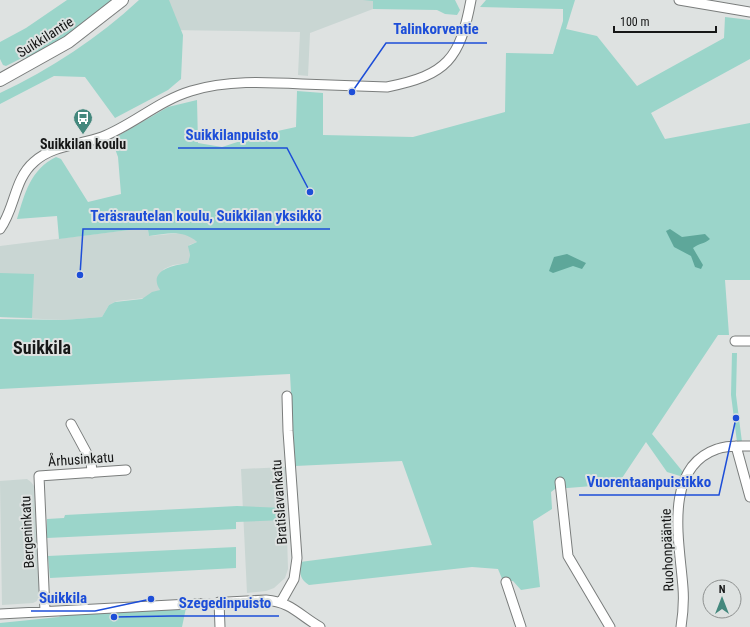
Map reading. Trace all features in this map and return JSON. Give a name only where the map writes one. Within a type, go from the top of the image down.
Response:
[{"type":"main road","name":"Suikkilantie","points":[[0,80],[68,42],[122,0]]},
{"type":"street","points":[[0,229],[22,178],[29,167],[39,158],[55,150],[112,132],[163,103],[190,91],[227,84],[263,82],[387,87],[405,83],[429,74],[438,69],[449,59],[460,43],[466,29],[471,0]]},
{"type":"street","points":[[679,0],[750,12]]},
{"type":"street","points":[[736,340],[750,341]]},
{"type":"street","name":"Bratislavankatu","points":[[281,602],[294,579],[297,558],[287,396]]},
{"type":"street","points":[[71,424],[91,461],[92,473]]},
{"type":"street","points":[[736,446],[750,497]]},
{"type":"street","name":"Ruohonpääntie","points":[[681,627],[683,602],[678,528],[681,487],[688,470],[703,456],[719,448],[750,446]]},
{"type":"street","name":"Århusinkatu","points":[[39,476],[126,470]]},
{"type":"street","name":"Bergeninkatu","points":[[39,476],[45,611]]},
{"type":"street","points":[[560,482],[568,556],[610,627]]},
{"type":"street","points":[[506,582],[521,627]]},
{"type":"street","points":[[0,614],[266,600],[281,602],[290,606],[320,627]]},
{"type":"street","points":[[219,602],[220,627]]},
{"type":"shaded area","points":[[67,0],[116,0],[70,35],[24,61],[22,58],[6,66],[3,65],[0,59],[0,42],[26,28]]},
{"type":"shaded area","points":[[139,0],[169,0],[183,35],[181,79],[168,90],[115,118],[85,77],[54,76],[0,104],[0,93],[37,74],[73,52],[107,27]]},
{"type":"shaded area","points":[[169,0],[373,0],[373,9],[310,33],[308,76],[298,75],[300,32],[169,30]]},
{"type":"shaded area","points":[[363,0],[455,0],[460,10],[457,15],[445,14],[437,10],[373,9],[373,1]]},
{"type":"shaded area","points":[[486,0],[575,0],[566,29],[597,36],[637,86],[724,38],[725,17],[750,20],[750,59],[651,113],[665,139],[750,123],[750,280],[725,280],[729,335],[718,335],[652,434],[683,472],[680,476],[667,472],[646,442],[618,484],[555,489],[551,492],[552,509],[533,521],[540,587],[521,590],[513,581],[503,581],[498,569],[472,567],[309,585],[302,578],[300,572],[300,562],[432,545],[402,461],[295,466],[290,374],[0,389],[0,319],[64,320],[102,317],[109,305],[115,302],[142,299],[152,292],[160,290],[157,283],[157,278],[160,273],[170,267],[188,263],[190,255],[188,246],[197,242],[186,235],[174,233],[149,236],[148,230],[137,229],[59,239],[57,216],[17,219],[26,191],[34,175],[47,162],[56,157],[61,159],[88,202],[121,194],[118,157],[114,146],[118,136],[168,107],[197,100],[198,143],[222,147],[259,135],[296,127],[297,91],[323,93],[323,135],[413,137],[505,112],[506,53],[553,54],[563,21],[563,9],[480,7]]},
{"type":"shaded area","points":[[137,229],[148,230],[149,236],[181,233],[190,236],[197,242],[189,245],[190,255],[188,263],[173,265],[164,269],[157,280],[160,290],[145,298],[117,301],[109,305],[102,317],[64,320],[0,317],[0,246]]},
{"type":"shaded area","points":[[670,229],[682,237],[705,234],[710,239],[693,248],[703,265],[701,269],[695,267],[691,256],[674,247],[666,231]]},
{"type":"shaded area","points":[[567,254],[586,263],[582,269],[573,266],[553,273],[549,271],[554,257]]},
{"type":"shaded area","points":[[0,273],[34,274],[32,318],[0,317]]},
{"type":"shaded area","points":[[732,353],[737,353],[736,395],[742,442],[737,442],[731,395]]},
{"type":"shaded area","points":[[285,467],[288,569],[285,578],[274,588],[266,591],[247,593],[241,469]]},
{"type":"shaded area","points":[[27,479],[34,486],[40,596],[37,601],[33,603],[2,605],[0,481]]},
{"type":"shaded area","points":[[237,506],[284,508],[284,520],[236,522],[236,529],[47,538],[47,519],[64,518],[65,515]]},
{"type":"shaded area","points":[[236,547],[236,568],[50,578],[48,556]]},
{"type":"shaded area","points":[[186,608],[182,627],[0,627],[0,623],[59,617],[61,615]]},
{"type":"place","name":"Talinkorventie","points":[[352,92]]},
{"type":"place","name":"Suikkilan koulu","points":[[83,135]]},
{"type":"place","name":"Suikkilanpuisto","points":[[310,192]]},
{"type":"place","name":"Teräsrautelan koulu, Suikkilan yksikkö","points":[[80,275]]},
{"type":"place","name":"Vuorentaanpuistikko","points":[[736,418]]},
{"type":"place","name":"Suikkila","points":[[151,599]]},
{"type":"place","name":"Szegedinpuisto","points":[[114,617]]},
{"type":"district","name":"Suikkila","points":[[42,348]]}]
